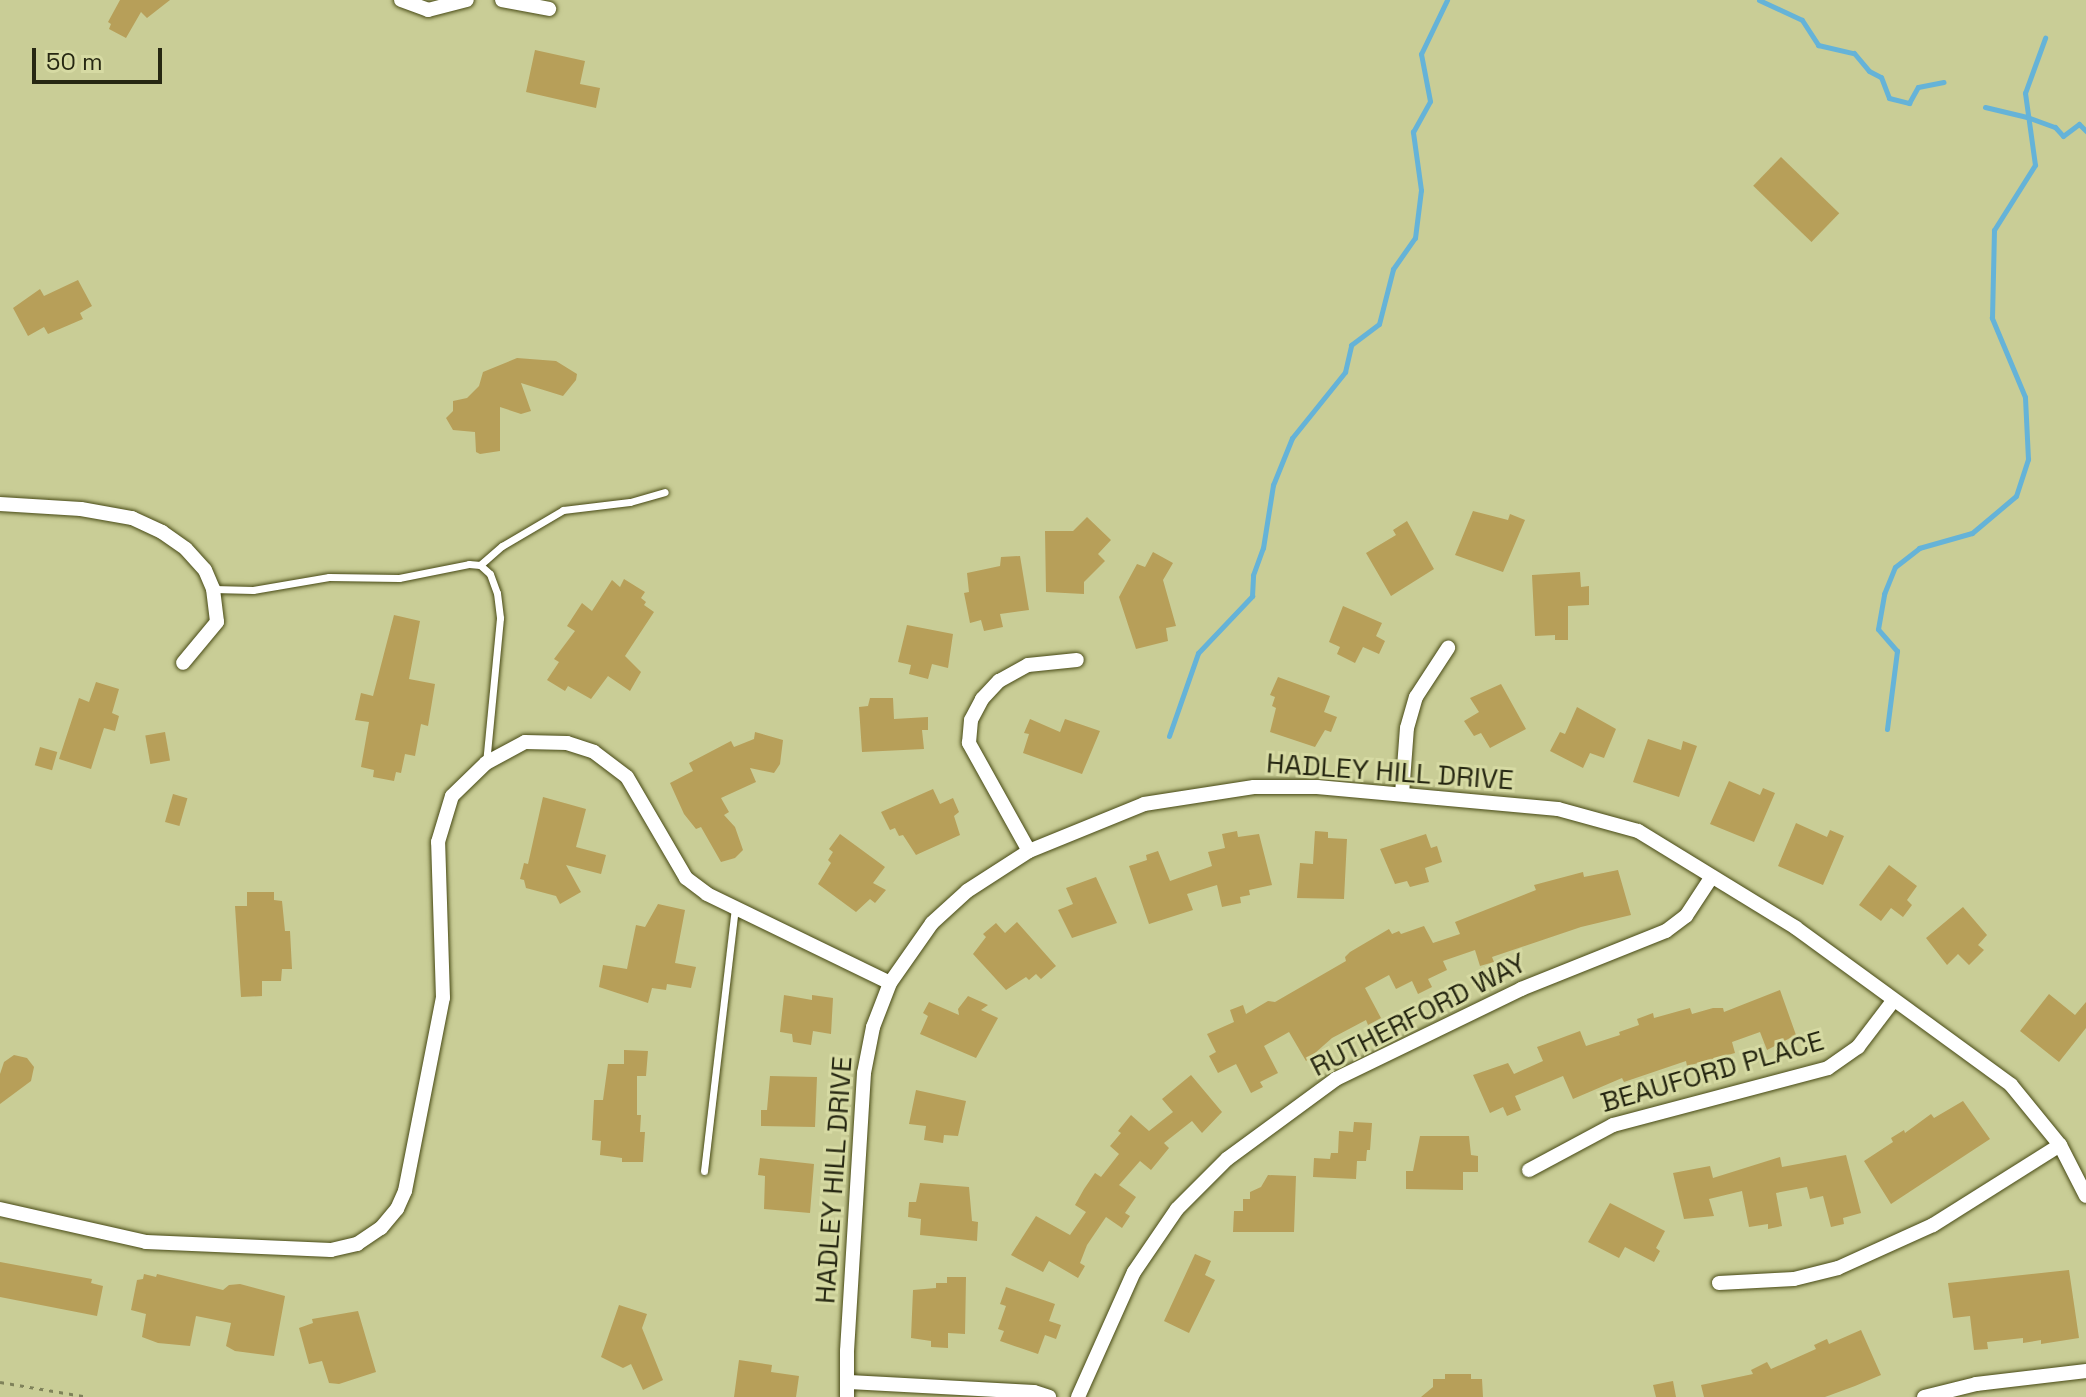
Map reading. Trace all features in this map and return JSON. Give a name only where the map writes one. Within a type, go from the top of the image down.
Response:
[{"type":"street","points":[[401,0],[428,10],[467,0]]},
{"type":"street","points":[[502,0],[549,9]]},
{"type":"street","points":[[0,504],[81,509],[132,518],[162,532],[186,549],[205,570],[213,589],[217,622],[183,663]]},
{"type":"street","points":[[1402,794],[1407,728],[1416,697],[1448,648]]},
{"type":"street","points":[[1029,851],[969,743],[971,720],[982,699],[999,681],[1028,665],[1077,660]]},
{"type":"street","points":[[0,1209],[162,1242],[331,1250],[357,1244],[381,1228],[397,1209],[405,1191],[443,998],[438,842],[452,796],[486,763],[525,742],[567,743],[594,752],[627,777],[686,878],[707,894],[890,983]]},
{"type":"street","name":"HADLEY HILL DRIVE","points":[[848,1390],[847,1351],[864,1073],[873,1027],[890,983],[932,923],[967,891],[1029,851],[1144,804],[1175,799],[1254,787],[1317,787],[1558,809],[1638,831],[1796,928],[2011,1085],[2060,1145],[2086,1196]]},
{"type":"street","name":"RUTHERFORD WAY","points":[[1078,1397],[1134,1272],[1177,1209],[1227,1159],[1336,1079],[1521,989],[1666,931],[1686,916],[1711,878]]},
{"type":"street","name":"BEAUFORD PLACE","points":[[1529,1170],[1613,1125],[1828,1068],[1858,1047],[1893,1001]]},
{"type":"street","points":[[1719,1283],[1794,1279],[1838,1268],[1933,1225],[2060,1145]]},
{"type":"street","points":[[1924,1397],[1976,1384],[2086,1371]]},
{"type":"street","points":[[848,1390],[1034,1392],[1049,1397]]},
{"type":"lane","points":[[480,565],[502,546],[563,510],[630,502],[665,492]]},
{"type":"lane","points":[[213,589],[253,590],[329,577],[399,578],[431,575],[469,564],[480,565],[490,574],[497,593],[500,618],[486,763]]},
{"type":"lane","points":[[704,1171],[735,908]]},
{"type":"path","points":[[0,1382],[89,1397]]},
{"type":"building","points":[[120,0],[170,0],[147,18],[141,12],[126,38],[109,29],[111,24],[108,22]]},
{"type":"building","points":[[535,50],[585,61],[580,84],[600,88],[596,108],[526,92]]},
{"type":"building","points":[[1781,157],[1839,213],[1811,242],[1753,186]]},
{"type":"building","points":[[78,280],[92,306],[80,313],[83,319],[48,334],[44,327],[28,336],[13,308],[40,289],[44,296]]},
{"type":"building","points":[[517,358],[556,361],[577,374],[576,380],[563,396],[521,383],[531,411],[521,414],[500,407],[500,451],[480,454],[476,452],[475,432],[453,430],[446,418],[453,411],[453,401],[467,398],[479,386],[483,372]]},
{"type":"building","points":[[1473,511],[1508,520],[1510,514],[1525,520],[1503,572],[1455,555]]},
{"type":"building","points":[[1087,517],[1111,540],[1098,554],[1105,561],[1084,582],[1084,594],[1046,592],[1045,531],[1073,531]]},
{"type":"building","points":[[1407,521],[1434,569],[1391,596],[1366,553],[1396,535],[1393,530]]},
{"type":"building","points":[[1153,552],[1173,563],[1163,580],[1176,626],[1166,628],[1168,641],[1136,649],[1119,597],[1137,564],[1145,567]]},
{"type":"building","points":[[1020,556],[1029,610],[1000,614],[1003,627],[984,631],[981,620],[970,623],[964,593],[969,592],[967,573],[1000,566],[1001,557]]},
{"type":"building","points":[[1580,572],[1581,587],[1589,586],[1589,605],[1568,606],[1568,640],[1555,640],[1555,635],[1535,636],[1532,575]]},
{"type":"building","points":[[624,579],[645,592],[641,598],[646,602],[644,605],[654,612],[625,656],[641,672],[630,691],[608,676],[591,699],[568,686],[565,691],[547,680],[559,662],[554,659],[575,631],[567,626],[582,603],[592,611],[612,580],[620,587]]},
{"type":"building","points":[[1343,606],[1382,623],[1376,636],[1385,641],[1379,654],[1363,647],[1355,663],[1337,654],[1340,647],[1329,642]]},
{"type":"building","points":[[394,615],[420,621],[409,679],[435,684],[428,726],[421,724],[415,756],[405,754],[401,773],[396,772],[394,781],[373,777],[374,770],[361,767],[369,722],[355,720],[361,693],[373,696]]},
{"type":"building","points":[[907,625],[953,634],[948,668],[932,664],[928,679],[909,674],[911,665],[898,662]]},
{"type":"building","points":[[1278,677],[1330,696],[1324,712],[1337,717],[1331,732],[1325,730],[1315,747],[1270,732],[1276,708],[1272,706],[1275,697],[1270,695]]},
{"type":"building","points":[[96,682],[119,689],[112,713],[119,716],[115,731],[104,728],[91,769],[59,759],[79,698],[89,702]]},
{"type":"building","points":[[1501,684],[1526,729],[1490,748],[1481,733],[1474,736],[1464,721],[1479,712],[1470,698]]},
{"type":"building","points":[[870,698],[893,698],[894,719],[928,717],[928,730],[922,730],[924,749],[862,752],[859,707],[868,706]]},
{"type":"building","points":[[1577,707],[1616,729],[1604,758],[1590,753],[1583,768],[1550,751],[1560,732],[1565,734]]},
{"type":"building","points":[[1030,719],[1060,732],[1065,719],[1100,731],[1082,774],[1023,753],[1029,734],[1024,733]]},
{"type":"building","points":[[165,732],[170,761],[150,764],[145,735]]},
{"type":"building","points":[[755,732],[783,740],[780,764],[774,773],[750,768],[756,782],[721,798],[729,812],[724,815],[735,827],[743,850],[735,858],[721,862],[701,827],[696,829],[684,814],[670,783],[693,771],[689,763],[731,741],[734,747],[754,739]]},
{"type":"building","points":[[1648,739],[1681,750],[1683,741],[1697,746],[1679,797],[1633,782]]},
{"type":"building","points":[[40,747],[57,752],[52,770],[35,765]]},
{"type":"building","points":[[1729,781],[1760,795],[1763,788],[1775,793],[1754,842],[1710,824]]},
{"type":"building","points":[[933,789],[940,804],[953,798],[959,812],[954,816],[960,835],[916,855],[903,835],[899,836],[895,828],[890,830],[881,812]]},
{"type":"building","points":[[173,794],[187,798],[179,826],[165,822]]},
{"type":"building","points":[[543,797],[586,809],[576,847],[606,855],[601,874],[566,865],[581,892],[560,904],[556,896],[526,888],[524,880],[520,879],[524,863],[528,864]]},
{"type":"building","points":[[1796,823],[1827,837],[1830,830],[1844,836],[1823,885],[1778,866]]},
{"type":"building","points":[[1237,831],[1238,837],[1259,834],[1272,885],[1249,890],[1250,895],[1240,897],[1241,903],[1222,907],[1217,885],[1187,894],[1193,910],[1149,924],[1129,866],[1147,860],[1146,855],[1158,851],[1170,881],[1212,866],[1208,852],[1225,848],[1222,834]]},
{"type":"building","points":[[1315,831],[1328,832],[1328,838],[1347,839],[1344,899],[1297,898],[1300,863],[1313,864]]},
{"type":"building","points":[[840,834],[885,867],[873,883],[886,890],[875,903],[870,899],[856,912],[818,884],[831,863],[828,860],[833,852],[829,849]]},
{"type":"building","points":[[1426,834],[1431,848],[1437,846],[1442,862],[1425,868],[1429,882],[1410,887],[1407,881],[1395,884],[1380,849]]},
{"type":"building","points":[[1889,865],[1917,886],[1907,900],[1912,905],[1903,917],[1891,908],[1881,921],[1859,905]]},
{"type":"building","points":[[1618,870],[1631,915],[1581,927],[1492,957],[1494,962],[1480,966],[1475,950],[1443,961],[1447,970],[1428,979],[1432,987],[1418,994],[1412,981],[1396,989],[1389,975],[1365,988],[1381,1018],[1368,1025],[1366,1020],[1332,1038],[1306,1061],[1289,1032],[1264,1046],[1278,1073],[1260,1082],[1263,1087],[1251,1093],[1236,1064],[1218,1073],[1209,1056],[1216,1052],[1207,1034],[1234,1022],[1230,1010],[1243,1005],[1246,1014],[1268,1001],[1275,1002],[1346,961],[1345,957],[1350,952],[1389,929],[1392,934],[1399,931],[1401,934],[1424,926],[1433,943],[1460,934],[1455,922],[1536,890],[1534,885],[1583,872],[1584,877]]},
{"type":"building","points":[[1096,877],[1117,923],[1072,938],[1058,910],[1073,904],[1066,888]]},
{"type":"building","points":[[247,892],[274,892],[274,900],[282,901],[285,931],[290,931],[292,969],[282,969],[281,981],[262,981],[262,996],[241,997],[235,906],[247,906]]},
{"type":"building","points":[[658,904],[685,910],[675,963],[696,967],[691,988],[667,984],[666,990],[652,988],[648,1003],[599,987],[603,965],[627,969],[636,925],[645,927]]},
{"type":"building","points":[[1963,907],[1987,935],[1978,945],[1984,950],[1969,965],[1958,954],[1947,965],[1926,938]]},
{"type":"building","points":[[1017,922],[1056,966],[1041,979],[1036,974],[1029,980],[1026,977],[1006,990],[973,954],[986,937],[983,934],[996,923],[1005,933]]},
{"type":"building","points":[[1780,990],[1796,1035],[1767,1050],[1760,1032],[1732,1042],[1735,1053],[1687,1066],[1686,1061],[1624,1082],[1622,1078],[1573,1099],[1563,1076],[1515,1096],[1521,1110],[1507,1116],[1503,1107],[1490,1113],[1473,1075],[1508,1063],[1514,1074],[1543,1061],[1537,1047],[1580,1031],[1586,1046],[1620,1035],[1619,1032],[1639,1025],[1637,1019],[1653,1013],[1654,1018],[1690,1008],[1692,1014],[1713,1008],[1723,1008],[1724,1012]]},
{"type":"building","points":[[2049,994],[2075,1015],[2086,1002],[2086,1028],[2059,1062],[2020,1031]]},
{"type":"building","points":[[784,995],[812,1000],[812,995],[833,998],[831,1034],[813,1031],[811,1045],[793,1042],[792,1034],[780,1032]]},
{"type":"building","points":[[968,996],[988,1005],[981,1010],[998,1018],[976,1058],[920,1034],[928,1016],[923,1013],[929,1002],[959,1015],[958,1009]]},
{"type":"building","points":[[624,1050],[648,1051],[646,1076],[637,1076],[637,1115],[641,1115],[640,1132],[645,1132],[643,1162],[622,1162],[622,1158],[600,1155],[601,1141],[592,1140],[594,1100],[603,1100],[608,1064],[624,1064]]},
{"type":"building","points":[[14,1055],[27,1058],[34,1067],[31,1081],[0,1104],[0,1074],[4,1062]]},
{"type":"building","points":[[1191,1075],[1222,1112],[1202,1133],[1192,1121],[1164,1143],[1169,1148],[1151,1170],[1140,1161],[1119,1185],[1136,1197],[1125,1213],[1130,1216],[1122,1228],[1106,1217],[1087,1245],[1080,1263],[1085,1266],[1078,1278],[1049,1261],[1043,1272],[1011,1255],[1036,1216],[1070,1235],[1086,1212],[1075,1205],[1084,1189],[1095,1173],[1101,1177],[1119,1154],[1110,1146],[1121,1133],[1118,1131],[1131,1115],[1149,1131],[1173,1112],[1162,1099]]},
{"type":"building","points":[[770,1076],[817,1077],[815,1127],[761,1126],[761,1110],[767,1110]]},
{"type":"building","points":[[916,1090],[966,1101],[958,1136],[944,1135],[943,1143],[924,1140],[926,1126],[909,1124]]},
{"type":"building","points":[[1963,1101],[1990,1139],[1891,1204],[1864,1161],[1893,1142],[1891,1138],[1904,1130],[1905,1133],[1931,1114],[1934,1118]]},
{"type":"building","points":[[1354,1122],[1372,1123],[1370,1150],[1367,1150],[1366,1161],[1357,1161],[1356,1179],[1313,1177],[1314,1158],[1330,1159],[1331,1153],[1338,1153],[1339,1131],[1353,1132]]},
{"type":"building","points":[[1420,1136],[1469,1136],[1471,1155],[1478,1156],[1478,1172],[1463,1172],[1463,1190],[1406,1189],[1406,1171],[1413,1171]]},
{"type":"building","points":[[1846,1155],[1861,1213],[1843,1218],[1844,1224],[1831,1227],[1823,1196],[1810,1199],[1807,1187],[1776,1193],[1782,1226],[1768,1229],[1768,1224],[1749,1227],[1742,1191],[1709,1199],[1714,1216],[1684,1219],[1673,1173],[1710,1166],[1713,1178],[1780,1157],[1782,1167]]},
{"type":"building","points":[[760,1158],[814,1164],[810,1213],[764,1209],[765,1176],[758,1175]]},
{"type":"building","points":[[1268,1175],[1296,1176],[1294,1232],[1233,1232],[1234,1211],[1243,1211],[1243,1199],[1250,1199],[1250,1192],[1261,1187]]},
{"type":"building","points":[[920,1183],[969,1187],[972,1221],[978,1222],[977,1241],[920,1235],[921,1219],[908,1217],[909,1202],[916,1202]]},
{"type":"building","points":[[1610,1203],[1665,1231],[1656,1248],[1660,1251],[1654,1262],[1625,1247],[1619,1258],[1588,1242]]},
{"type":"building","points":[[1195,1254],[1211,1261],[1205,1275],[1215,1280],[1189,1333],[1164,1321]]},
{"type":"building","points":[[0,1262],[92,1279],[91,1283],[103,1286],[97,1316],[0,1297]]},
{"type":"building","points":[[2069,1270],[2079,1338],[2041,1344],[2041,1340],[2023,1343],[2023,1338],[1987,1342],[1988,1349],[1974,1350],[1970,1316],[1953,1318],[1948,1283]]},
{"type":"building","points":[[144,1274],[156,1277],[157,1274],[223,1290],[229,1285],[240,1284],[285,1296],[274,1356],[235,1351],[226,1346],[231,1323],[196,1316],[190,1346],[158,1343],[142,1337],[146,1314],[131,1310],[137,1280],[143,1279]]},
{"type":"building","points":[[947,1277],[966,1277],[965,1334],[948,1333],[948,1348],[931,1347],[931,1341],[911,1338],[913,1290],[936,1288],[936,1283],[947,1283]]},
{"type":"building","points":[[1006,1287],[1055,1304],[1049,1321],[1061,1325],[1056,1339],[1045,1335],[1038,1354],[1000,1341],[1004,1331],[998,1329],[1006,1306],[1000,1304]]},
{"type":"building","points":[[619,1305],[647,1314],[642,1328],[663,1380],[643,1390],[631,1364],[623,1368],[601,1357]]},
{"type":"building","points":[[358,1311],[376,1372],[339,1384],[329,1383],[322,1361],[309,1364],[299,1328],[313,1323],[312,1319]]},
{"type":"building","points":[[1861,1330],[1881,1375],[1825,1397],[1704,1397],[1701,1385],[1753,1374],[1751,1370],[1767,1362],[1771,1369],[1816,1349],[1814,1345],[1827,1339],[1829,1344]]},
{"type":"building","points":[[739,1360],[772,1365],[771,1372],[799,1376],[796,1397],[734,1397]]},
{"type":"building","points":[[1445,1374],[1471,1374],[1471,1379],[1482,1379],[1483,1397],[1421,1397],[1433,1387],[1433,1379],[1445,1379]]},
{"type":"building","points":[[1673,1381],[1676,1397],[1656,1397],[1653,1385]]},
{"type":"waterway","points":[[1169,736],[1198,653],[1252,596],[1253,575],[1263,548],[1273,485],[1292,438],[1345,372],[1351,345],[1379,324],[1393,269],[1415,238],[1421,190],[1413,132],[1430,101],[1421,54],[1447,0]]},
{"type":"waterway","points":[[1759,0],[1802,20],[1818,45],[1854,53],[1869,71],[1881,77],[1889,98],[1909,103],[1918,87],[1944,82]]},
{"type":"waterway","points":[[1887,729],[1897,651],[1878,629],[1884,594],[1895,567],[1919,548],[1972,533],[2016,496],[2028,459],[2025,397],[1992,318],[1994,230],[2035,165],[2025,93],[2045,38]]},
{"type":"waterway","points":[[1985,107],[2055,127],[2063,136],[2079,124],[2086,131]]}]
